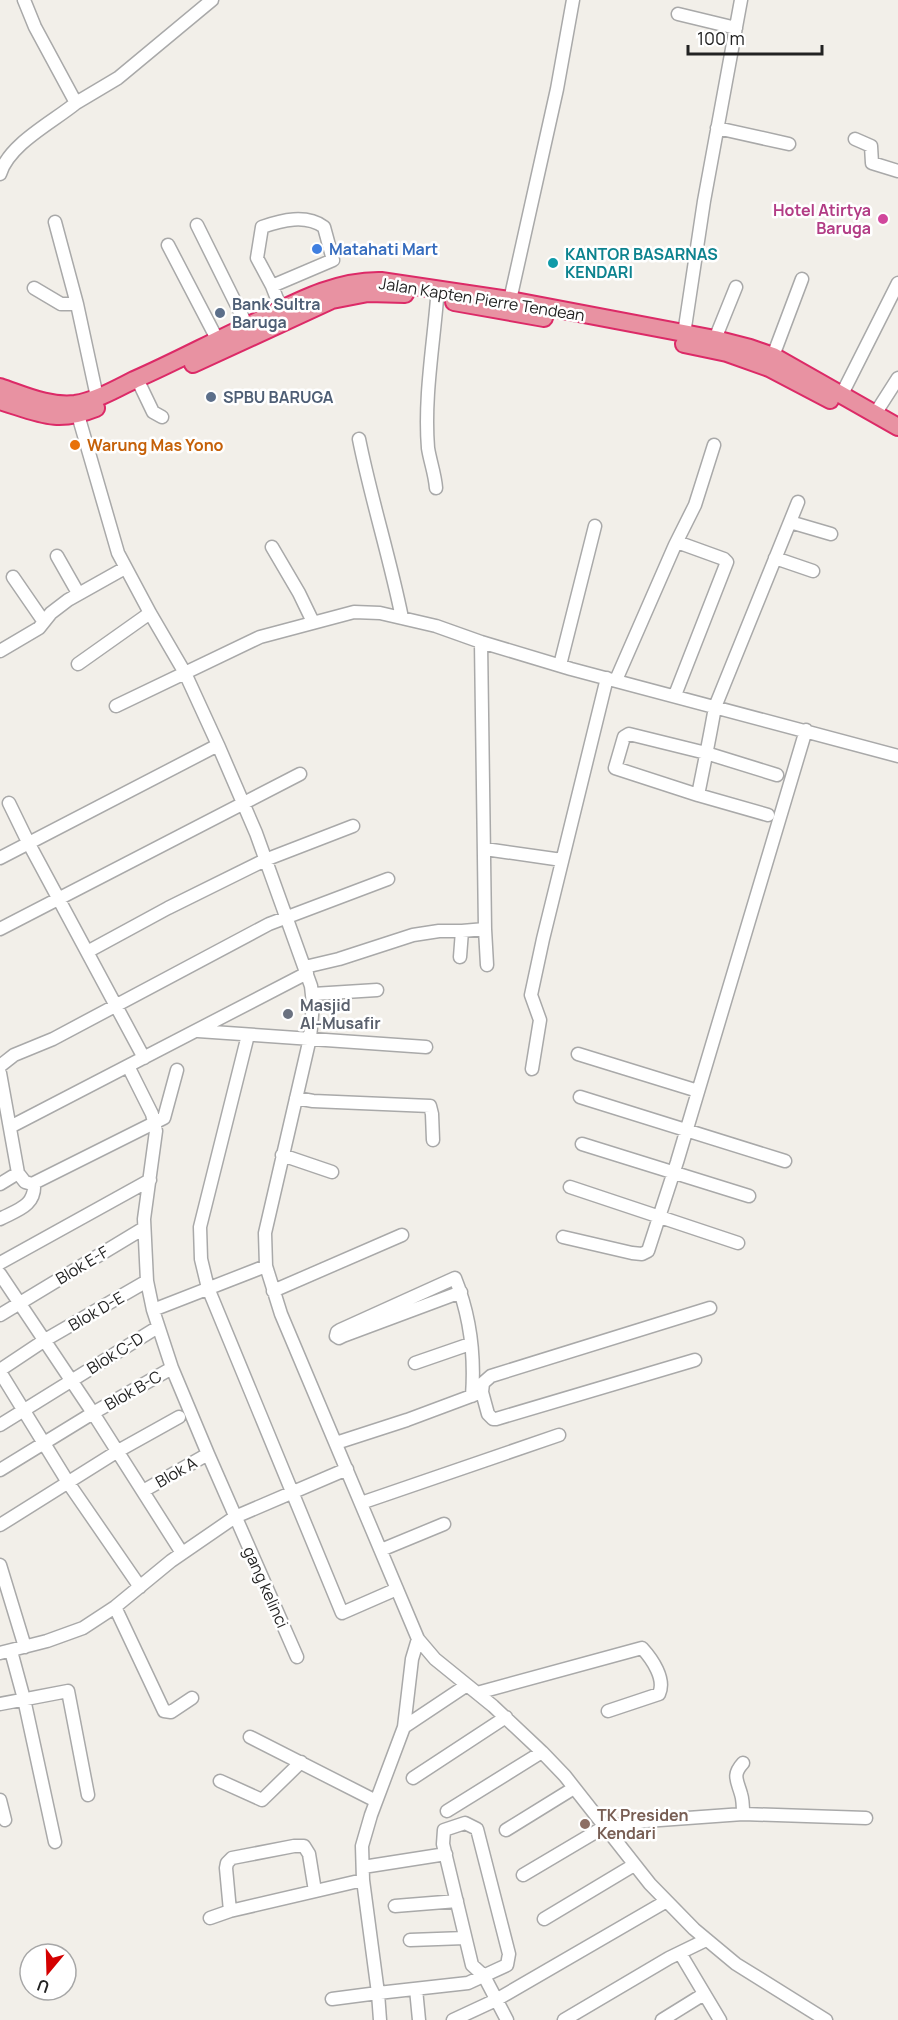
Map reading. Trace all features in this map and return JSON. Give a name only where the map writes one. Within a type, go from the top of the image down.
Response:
[{"type":"highway","name":"Jalan Kapten Pierre Tendean","points":[[0,401],[49,417],[78,415],[141,387],[199,355],[216,339],[326,290],[362,280],[401,283],[510,300],[567,317],[716,351],[768,368],[832,401],[898,440]]},
{"type":"highway","name":"Jalan Kapten Pierre Tendean","points":[[0,387],[42,402],[75,404],[332,300],[378,292],[716,339],[773,356],[898,427]]},
{"type":"street","points":[[24,0],[35,27],[76,103]]},
{"type":"street","points":[[0,174],[2,167],[20,145],[76,103],[118,78],[212,0]]},
{"type":"street","points":[[510,300],[557,89],[573,0]]},
{"type":"street","points":[[684,334],[704,201],[741,0]]},
{"type":"street","points":[[678,14],[736,28]]},
{"type":"street","points":[[717,128],[789,144]]},
{"type":"street","points":[[855,139],[871,146],[872,163],[898,171]]},
{"type":"street","points":[[272,286],[333,260],[324,227],[310,219],[287,220],[262,227],[256,255],[272,286],[280,309]]},
{"type":"street","points":[[55,222],[77,304],[97,396]]},
{"type":"street","points":[[197,225],[247,326]]},
{"type":"street","points":[[168,245],[216,339]]},
{"type":"street","points":[[773,356],[802,279]]},
{"type":"street","points":[[842,394],[898,283]]},
{"type":"street","points":[[716,339],[736,287]]},
{"type":"street","points":[[33,288],[61,304],[77,304]]},
{"type":"street","points":[[436,489],[428,447],[428,409],[437,299]]},
{"type":"street","points":[[875,414],[898,378]]},
{"type":"street","points":[[141,387],[153,412],[162,417]]},
{"type":"street","points":[[78,415],[118,553],[184,673],[244,803],[313,994],[310,1038],[265,1233],[266,1266],[293,1344],[418,1639],[435,1659],[506,1717],[542,1752],[574,1788],[665,1902],[736,1964],[826,2020]]},
{"type":"street","points":[[359,439],[367,481],[391,566],[402,618]]},
{"type":"street","points":[[532,1069],[540,1020],[531,995],[562,860],[611,679],[695,505],[714,445]]},
{"type":"street","points":[[698,795],[715,706],[798,502]]},
{"type":"street","points":[[790,522],[831,534]]},
{"type":"street","points":[[560,665],[595,526]]},
{"type":"street","points":[[675,695],[727,562],[677,542]]},
{"type":"street","points":[[272,547],[313,622]]},
{"type":"street","points":[[57,556],[78,593]]},
{"type":"street","points":[[775,558],[813,571]]},
{"type":"street","points":[[0,651],[34,631],[56,609],[78,593],[125,568]]},
{"type":"street","points":[[12,577],[44,622]]},
{"type":"street","points":[[116,706],[260,637],[362,611],[436,626],[560,665],[897,753]]},
{"type":"street","points":[[78,664],[150,613]]},
{"type":"street","points":[[481,642],[487,965]]},
{"type":"street","points":[[562,1237],[642,1254],[648,1251],[674,1172],[806,730]]},
{"type":"street","points":[[768,815],[617,770],[615,765],[624,737],[629,734],[706,753],[777,775]]},
{"type":"street","points":[[0,858],[218,745]]},
{"type":"street","points":[[0,928],[300,774]]},
{"type":"street","points":[[9,803],[144,1058]]},
{"type":"street","points":[[87,952],[168,908],[266,860],[353,826]]},
{"type":"street","points":[[484,849],[562,860]]},
{"type":"street","points":[[0,1066],[14,1055],[53,1039],[286,916],[388,879]]},
{"type":"street","points":[[10,1127],[198,1031],[306,970],[413,935],[439,931],[462,932],[485,929]]},
{"type":"street","points":[[460,957],[462,932]]},
{"type":"street","points":[[313,994],[377,990]]},
{"type":"street","points":[[198,1031],[426,1047]]},
{"type":"street","points":[[248,1035],[200,1227],[201,1259],[208,1288],[342,1613],[397,1589]]},
{"type":"street","points":[[578,1054],[698,1091]]},
{"type":"street","points":[[128,1066],[154,1124]]},
{"type":"street","points":[[0,1073],[18,1173],[25,1182],[34,1183],[164,1118],[167,1114],[177,1070]]},
{"type":"street","points":[[580,1097],[785,1161]]},
{"type":"street","points":[[296,1098],[322,1102],[430,1106],[433,1140]]},
{"type":"street","name":"gang kelinci","points":[[154,1124],[156,1140],[144,1228],[147,1281],[153,1310],[172,1368],[297,1657]]},
{"type":"street","points":[[582,1144],[749,1196]]},
{"type":"street","points":[[282,1155],[332,1172]]},
{"type":"street","points":[[0,1184],[18,1173]]},
{"type":"street","points":[[0,1263],[150,1180]]},
{"type":"street","points":[[0,1219],[30,1203],[34,1197],[34,1183]]},
{"type":"street","points":[[570,1187],[738,1243]]},
{"type":"street","name":"Blok E-F","points":[[0,1315],[144,1228]]},
{"type":"street","points":[[273,1291],[402,1235]]},
{"type":"street","points":[[153,1310],[266,1266]]},
{"type":"street","points":[[0,1274],[72,1380],[182,1553]]},
{"type":"street","points":[[461,1292],[339,1338],[336,1336],[340,1330],[455,1278],[461,1292],[468,1322],[477,1394],[493,1419],[695,1360]]},
{"type":"street","name":"Blok D-E","points":[[0,1371],[45,1340],[147,1281]]},
{"type":"street","points":[[336,1443],[477,1394],[483,1383],[491,1376],[710,1308]]},
{"type":"street","name":"Blok C-D","points":[[0,1425],[158,1327]]},
{"type":"street","points":[[415,1363],[470,1344]]},
{"type":"street","name":"Blok B-C","points":[[0,1470],[172,1368]]},
{"type":"street","points":[[0,1371],[69,1484],[140,1587]]},
{"type":"street","points":[[0,1525],[179,1417]]},
{"type":"street","points":[[361,1503],[559,1435]]},
{"type":"street","name":"Blok A","points":[[143,1491],[208,1454]]},
{"type":"street","points":[[55,1842],[24,1699],[6,1652],[83,1628],[116,1607],[182,1553],[235,1517],[347,1469]]},
{"type":"street","points":[[381,1550],[444,1524]]},
{"type":"street","points":[[0,1565],[25,1647]]},
{"type":"street","points":[[116,1607],[164,1711],[171,1712],[192,1698]]},
{"type":"street","points":[[380,2020],[363,1873],[363,1841],[404,1726],[412,1659],[418,1639]]},
{"type":"street","points":[[477,1693],[642,1648],[652,1659],[659,1674],[662,1689],[659,1694],[608,1711]]},
{"type":"street","points":[[404,1726],[467,1685]]},
{"type":"street","points":[[0,1704],[68,1691],[88,1795]]},
{"type":"street","points":[[412,1778],[506,1717]]},
{"type":"street","points":[[250,1737],[376,1801]]},
{"type":"street","points":[[447,1811],[542,1752]]},
{"type":"street","points":[[220,1781],[262,1800],[301,1762]]},
{"type":"street","points":[[743,1763],[736,1772],[735,1779],[741,1795],[743,1814]]},
{"type":"street","points":[[506,1830],[574,1788]]},
{"type":"street","points":[[0,1800],[4,1820]]},
{"type":"street","points":[[523,1875],[604,1827],[646,1821],[743,1814],[866,1818]]},
{"type":"street","points":[[332,1999],[468,1983],[484,1976],[488,1972],[507,1965],[509,1954],[477,1829],[465,1823],[444,1830],[443,1844],[472,1965],[484,1976],[507,2020]]},
{"type":"street","points":[[231,1911],[226,1868],[232,1858],[303,1846],[309,1854],[315,1891]]},
{"type":"street","points":[[210,1918],[315,1891],[363,1873],[446,1854]]},
{"type":"street","points":[[544,1920],[634,1865]]},
{"type":"street","points":[[395,1906],[457,1901]]},
{"type":"street","points":[[453,2020],[496,2000],[665,1902]]},
{"type":"street","points":[[410,1940],[465,1938]]},
{"type":"street","points":[[564,2020],[706,1940]]},
{"type":"street","points":[[680,1953],[720,2020]]},
{"type":"street","points":[[416,1989],[419,2020]]},
{"type":"street","points":[[662,2020],[704,1995]]},
{"type":"place","name":"Hotel Atirtya Baruga","points":[[883,219]]},
{"type":"place","name":"Matahati Mart","points":[[317,249]]},
{"type":"place","name":"KANTOR BASARNAS KENDARI","points":[[553,263]]},
{"type":"place","name":"Bank Sultra Baruga","points":[[220,313]]},
{"type":"place","name":"SPBU BARUGA","points":[[211,397]]},
{"type":"place","name":"Warung Mas Yono","points":[[75,445]]},
{"type":"place","name":"Masjid Al-Musafir","points":[[288,1014]]},
{"type":"place","name":"TK Presiden Kendari","points":[[585,1824]]}]
